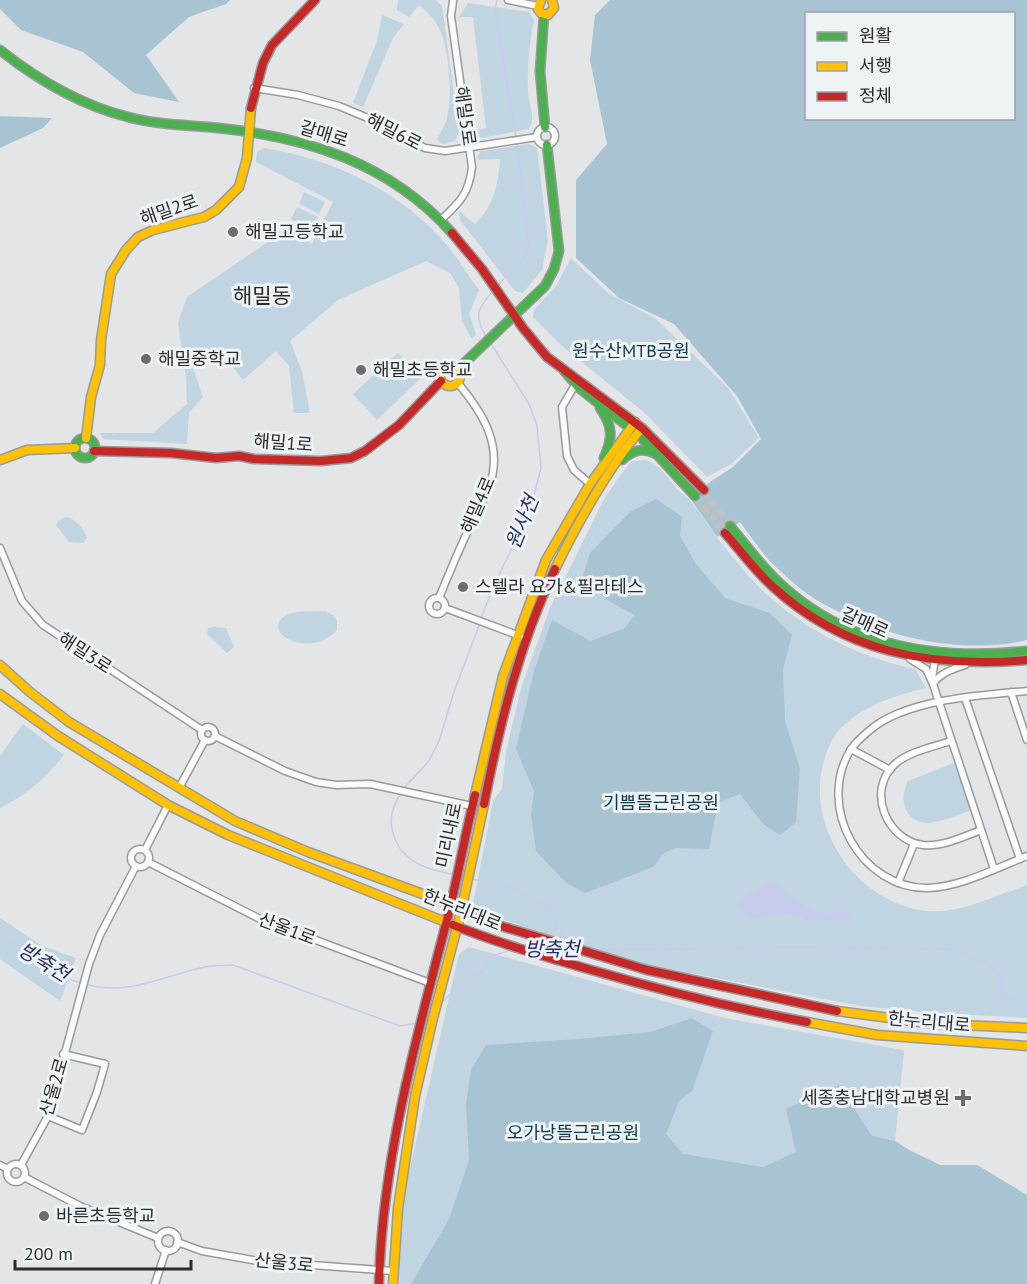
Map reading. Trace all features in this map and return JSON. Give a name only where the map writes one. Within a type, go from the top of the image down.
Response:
[{"type":"street","name":"해밀2로","points":[[86,438],[91,397],[100,365],[101,340],[111,274],[126,250],[138,237],[153,230],[204,217],[226,201],[241,183],[247,158],[254,88],[263,63],[272,45],[292,21],[315,0]]},
{"type":"street","name":"해밀5로","points":[[441,220],[458,204],[468,188],[472,167],[451,16],[453,0]]},
{"type":"street","points":[[508,0],[539,3],[539,11],[544,15],[553,12],[555,4],[552,0]]},
{"type":"street","points":[[544,15],[539,71],[545,127]]},
{"type":"street","name":"갈매로","points":[[0,50],[22,67],[75,98],[120,115],[149,122],[248,132],[314,146],[343,155],[393,181],[453,232],[514,316],[576,386],[636,428],[695,496]]},
{"type":"street","name":"해밀6로","points":[[254,88],[298,95],[339,106],[382,124],[430,150],[445,152],[537,137]]},
{"type":"street","points":[[545,127],[552,129],[555,136],[547,145],[540,143],[537,137],[538,131],[545,127]]},
{"type":"street","points":[[457,370],[545,286],[554,269],[559,250],[547,145]]},
{"type":"street","points":[[452,366],[457,370],[459,376],[457,382],[448,386],[441,381],[440,374],[443,368],[452,366]]},
{"type":"street","name":"갈매로","points":[[565,372],[573,375],[636,428],[704,490]]},
{"type":"street","name":"해밀1로","points":[[94,451],[321,461],[351,458],[365,451],[399,425],[441,381]]},
{"type":"street","name":"해밀4로","points":[[439,598],[488,490],[494,461],[494,447],[486,423],[457,382]]},
{"type":"street","points":[[576,386],[562,407],[567,456],[574,470],[590,484]]},
{"type":"street","points":[[592,398],[612,423],[613,429],[611,442],[596,475]]},
{"type":"street","name":"미리내로","points":[[393,1284],[402,1174],[429,1032],[462,909],[507,698],[526,638],[556,567],[636,428]]},
{"type":"street","name":"미리내로","points":[[379,1284],[381,1237],[389,1173],[416,1041],[503,676],[546,560],[596,475],[636,428]]},
{"type":"street","points":[[86,438],[93,442],[94,451],[90,457],[84,458],[78,456],[75,448],[78,441],[86,438]]},
{"type":"street","points":[[0,460],[25,450],[41,447],[75,448]]},
{"type":"street","points":[[609,474],[628,454],[640,449],[652,451],[668,463]]},
{"type":"street","name":"갈매로","points":[[1027,651],[996,655],[936,652],[872,639],[826,616],[794,596],[728,529],[760,573],[791,601],[841,632],[869,645],[906,657],[934,662],[968,664],[1027,660]]},
{"type":"street","name":"해밀3로","points":[[0,548],[22,601],[43,625],[202,730]]},
{"type":"street","points":[[439,598],[444,602],[445,608],[440,614],[430,611],[430,601],[439,598]]},
{"type":"street","points":[[445,608],[526,638]]},
{"type":"street","points":[[933,684],[936,652]]},
{"type":"street","points":[[906,657],[926,669],[933,684],[994,869]]},
{"type":"street","points":[[933,684],[936,678],[944,673],[968,664]]},
{"type":"street","name":"한누리대로","points":[[0,665],[69,722],[236,821],[308,852],[450,904],[501,926],[647,970],[820,1010],[935,1024],[1023,1028]]},
{"type":"street","points":[[965,698],[1024,858],[943,886],[927,888],[898,883],[879,873],[864,861],[850,842],[842,823],[839,803],[840,781],[851,749],[872,728],[890,718],[937,701],[1027,691]]},
{"type":"street","points":[[1011,692],[1027,740]]},
{"type":"street","name":"한누리대로","points":[[0,694],[58,736],[168,805],[228,835],[302,866],[498,943],[728,1006],[877,1035],[1027,1046]]},
{"type":"street","points":[[205,740],[201,735],[202,730],[206,727],[214,730],[215,736]]},
{"type":"street","points":[[215,736],[285,771],[316,782],[336,785],[370,784],[471,806]]},
{"type":"street","points":[[205,740],[212,740],[215,736]]},
{"type":"street","points":[[179,788],[205,740]]},
{"type":"street","points":[[951,741],[907,756],[890,770],[883,781],[881,796],[884,816],[893,830],[902,837],[914,843],[926,845],[940,844],[981,830]]},
{"type":"street","points":[[851,749],[890,770]]},
{"type":"street","points":[[145,850],[168,805]]},
{"type":"street","points":[[898,883],[914,843]]},
{"type":"street","points":[[136,849],[145,850],[149,855],[148,862],[142,867],[136,866],[131,859],[132,853],[136,849]]},
{"type":"street","name":"산울1로","points":[[148,862],[260,920],[430,983]]},
{"type":"street","name":"산울2로","points":[[21,1165],[48,1116],[88,964],[100,935],[136,866]]},
{"type":"street","points":[[48,1116],[82,1130],[105,1064],[63,1054]]},
{"type":"street","points":[[15,1164],[21,1165],[25,1170],[24,1177],[19,1182],[13,1182],[9,1178],[8,1169],[15,1164]]},
{"type":"street","points":[[0,1165],[8,1169]]},
{"type":"street","points":[[24,1177],[80,1206],[158,1238]]},
{"type":"street","points":[[164,1231],[171,1231],[176,1235],[177,1242],[173,1249],[166,1250],[159,1245],[158,1238],[164,1231]]},
{"type":"street","name":"산울3로","points":[[177,1242],[202,1251],[258,1261],[393,1271]]},
{"type":"street","points":[[155,1284],[166,1250]]},
{"type":"green space","points":[[0,0],[230,0],[226,4],[189,17],[146,55],[179,102],[134,93],[83,52],[21,30],[0,9]]},
{"type":"green space","points":[[398,0],[435,0],[442,6],[459,132],[455,141],[443,144],[437,140],[446,121],[450,98],[448,61],[440,30],[431,16],[419,5],[409,17],[397,10]]},
{"type":"green space","points":[[610,0],[1027,0],[1027,640],[974,646],[947,644],[920,640],[868,625],[820,602],[796,585],[760,550],[740,522],[717,537],[692,501],[710,482],[733,467],[761,439],[737,396],[674,324],[619,298],[576,258],[576,180],[607,144],[590,60],[595,15]]},
{"type":"green space","points":[[468,3],[529,12],[534,20],[528,65],[528,92],[532,115],[529,129],[482,138],[473,131],[486,128],[473,17],[459,17]]},
{"type":"green space","points":[[382,15],[404,24],[393,38],[363,107],[353,103],[377,41]]},
{"type":"green space","points":[[0,116],[52,118],[43,128],[0,148]]},
{"type":"green space","points":[[530,144],[537,148],[548,240],[542,270],[523,293],[515,291],[460,220],[459,211],[475,224],[487,210],[494,195],[500,159],[478,160],[477,157],[481,151]]},
{"type":"green space","points":[[264,148],[315,160],[364,180],[387,193],[429,226],[447,245],[479,290],[469,314],[476,334],[472,339],[462,321],[459,288],[450,273],[426,261],[338,300],[290,341],[302,371],[310,413],[294,413],[289,366],[276,351],[243,380],[221,352],[191,363],[203,397],[189,413],[187,444],[103,439],[100,433],[153,433],[187,404],[186,378],[178,323],[187,297],[288,228],[312,244],[333,202],[256,162],[257,152]]},
{"type":"green space","points":[[304,192],[325,202],[319,214],[299,204]]},
{"type":"green space","points":[[297,207],[318,217],[312,229],[291,219]]},
{"type":"green space","name":"원수산MTB공원","points":[[571,258],[608,293],[656,319],[728,388],[759,438],[731,464],[707,477],[646,414],[562,346],[533,317],[534,310],[556,286]]},
{"type":"green space","points":[[398,353],[421,378],[377,420],[353,394]]},
{"type":"green space","name":"기쁨뜰근린공원","points":[[646,460],[661,469],[700,513],[746,573],[788,612],[839,643],[876,658],[915,669],[926,688],[870,707],[850,720],[835,736],[823,764],[820,789],[822,814],[830,838],[843,860],[859,879],[879,894],[902,905],[926,911],[952,910],[1027,885],[1027,1018],[860,1006],[649,965],[560,939],[472,909],[493,801],[502,789],[506,752],[521,688],[550,608],[603,501],[632,461]]},
{"type":"green space","points":[[656,499],[682,517],[680,536],[696,564],[725,598],[770,613],[792,635],[783,669],[785,721],[800,769],[796,822],[780,835],[764,825],[740,794],[718,803],[709,849],[675,848],[663,854],[653,867],[585,893],[565,882],[536,851],[531,815],[534,791],[516,749],[534,671],[552,620],[591,641],[625,628],[634,615],[606,599],[583,576],[590,553],[630,512]]},
{"type":"green space","points":[[66,517],[79,524],[84,531],[87,538],[83,543],[69,542],[56,525],[58,521]]},
{"type":"green space","points":[[325,611],[333,615],[337,621],[337,630],[326,639],[313,643],[301,643],[282,635],[278,628],[279,622],[291,613]]},
{"type":"green space","points":[[208,628],[226,628],[234,647],[227,653],[207,634]]},
{"type":"green space","points":[[23,724],[64,755],[35,785],[0,808],[0,756]]},
{"type":"green space","points":[[957,762],[974,809],[930,823],[914,819],[908,813],[904,801],[908,781]]},
{"type":"green space","points":[[0,918],[42,946],[76,958],[60,1001],[0,959]]},
{"type":"green space","name":"오가낭뜰근린공원","points":[[469,947],[725,1018],[903,1050],[895,1141],[940,1165],[977,1165],[1027,1203],[1027,1284],[399,1284],[403,1199],[459,954]]},
{"type":"green space","name":"오가낭뜰근린공원","points":[[692,1018],[713,1031],[692,1091],[679,1101],[666,1134],[683,1154],[763,1167],[796,1152],[786,1109],[839,1085],[872,1136],[895,1141],[940,1165],[977,1165],[1027,1195],[1027,1284],[411,1284],[449,1219],[469,1160],[466,1104],[471,1070],[486,1045],[650,1032]]},
{"type":"shaded area","points":[[771,883],[779,885],[795,899],[811,908],[825,914],[842,910],[852,916],[852,919],[808,921],[795,915],[749,918],[737,907],[741,898]]},
{"type":"waterway","name":"원사천","points":[[497,0],[495,9],[516,138]]},
{"type":"waterway","name":"원사천","points":[[498,285],[523,260],[529,247],[517,143]]},
{"type":"waterway","name":"원사천","points":[[487,338],[480,324],[479,313],[483,303],[493,291]]},
{"type":"waterway","name":"원사천","points":[[481,618],[494,585],[530,511],[541,468],[537,426],[529,404],[490,342]]},
{"type":"waterway","name":"원사천","points":[[404,788],[429,761],[439,741],[454,692],[480,623]]},
{"type":"waterway","name":"원사천","points":[[402,792],[395,803],[392,815],[394,837],[399,847],[416,863],[456,875]]},
{"type":"waterway","name":"원사천","points":[[472,879],[530,896],[550,913],[566,943]]},
{"type":"waterway","name":"방축천","points":[[0,934],[62,977],[81,983]]},
{"type":"waterway","name":"방축천","points":[[524,946],[552,945]]},
{"type":"waterway","name":"방축천","points":[[587,948],[617,950],[799,947],[952,949],[986,963],[1001,977],[1003,993],[1027,1008]]},
{"type":"waterway","name":"방축천","points":[[441,1003],[463,982],[483,971],[489,957],[511,950]]},
{"type":"waterway","name":"방축천","points":[[85,984],[116,988],[146,983],[205,967],[233,965],[400,1026],[417,1023]]},
{"type":"tunnel","points":[[704,490],[730,526]]},
{"type":"tunnel","points":[[695,496],[725,533]]},
{"type":"traffic: fast","points":[[544,15],[540,71],[545,127]]},
{"type":"traffic: fast","points":[[0,50],[60,90],[110,112],[150,122],[218,128],[284,138],[346,158],[402,189],[428,209],[452,233]]},
{"type":"traffic: fast","points":[[457,370],[545,286],[554,269],[559,251],[547,145]]},
{"type":"traffic: fast","points":[[565,372],[579,388],[640,436],[695,496]]},
{"type":"traffic: fast","points":[[600,408],[610,432],[604,458]]},
{"type":"traffic: fast","points":[[85,438],[92,441],[95,448],[92,455],[85,458],[78,455],[75,448],[78,441],[85,438]]},
{"type":"traffic: fast","points":[[622,460],[638,451],[656,454]]},
{"type":"traffic: fast","points":[[730,526],[783,587],[818,613],[845,627],[874,639],[934,651],[965,654],[1027,651]]},
{"type":"traffic: slow","points":[[541,0],[538,9],[541,13],[548,15],[554,8],[552,0]]},
{"type":"traffic: slow","points":[[86,438],[91,397],[100,365],[101,340],[111,274],[126,250],[138,237],[153,230],[204,217],[216,210],[239,187],[247,158],[251,108]]},
{"type":"traffic: slow","points":[[450,366],[457,369],[460,376],[457,383],[450,386],[443,383],[440,376],[443,369],[450,366]]},
{"type":"traffic: slow","points":[[475,795],[503,676],[546,560],[590,484],[635,422]]},
{"type":"traffic: slow","points":[[555,569],[594,496],[617,460],[642,428]]},
{"type":"traffic: slow","points":[[0,460],[27,450],[75,448]]},
{"type":"traffic: slow","points":[[0,665],[69,722],[235,821],[308,852],[450,904]]},
{"type":"traffic: slow","points":[[0,694],[58,736],[168,805],[228,835],[453,925]]},
{"type":"traffic: slow","points":[[393,1284],[398,1208],[415,1096],[460,916],[484,804]]},
{"type":"traffic: slow","points":[[837,1011],[935,1024],[1027,1028]]},
{"type":"traffic: slow","points":[[807,1022],[877,1035],[1027,1046]]},
{"type":"traffic: jam","points":[[251,108],[263,63],[272,45],[315,0]]},
{"type":"traffic: jam","points":[[452,233],[482,269],[523,328],[547,357],[642,428],[704,490]]},
{"type":"traffic: jam","points":[[94,451],[321,461],[351,458],[365,451],[399,425],[441,381]]},
{"type":"traffic: jam","points":[[725,533],[765,579],[799,608],[828,627],[859,641],[923,658],[991,662],[1027,660]]},
{"type":"traffic: jam","points":[[484,804],[512,684],[531,626],[555,569]]},
{"type":"traffic: jam","points":[[379,1284],[387,1191],[403,1098],[452,901],[475,795]]},
{"type":"traffic: jam","points":[[450,904],[501,926],[647,970],[837,1011]]},
{"type":"traffic: jam","points":[[453,925],[520,949],[642,984],[724,1005],[807,1022]]},
{"type":"place","name":"해밀고등학교","points":[[233,232]]},
{"type":"place","name":"해밀중학교","points":[[146,359]]},
{"type":"place","name":"해밀초등학교","points":[[361,370]]},
{"type":"place","name":"스텔라 요가&필라테스","points":[[463,587]]},
{"type":"place","name":"세종충남대학교병원","points":[[963,1098]]},
{"type":"place","name":"바른초등학교","points":[[44,1216]]},
{"type":"district","name":"해밀동","points":[[262,296]]}]
